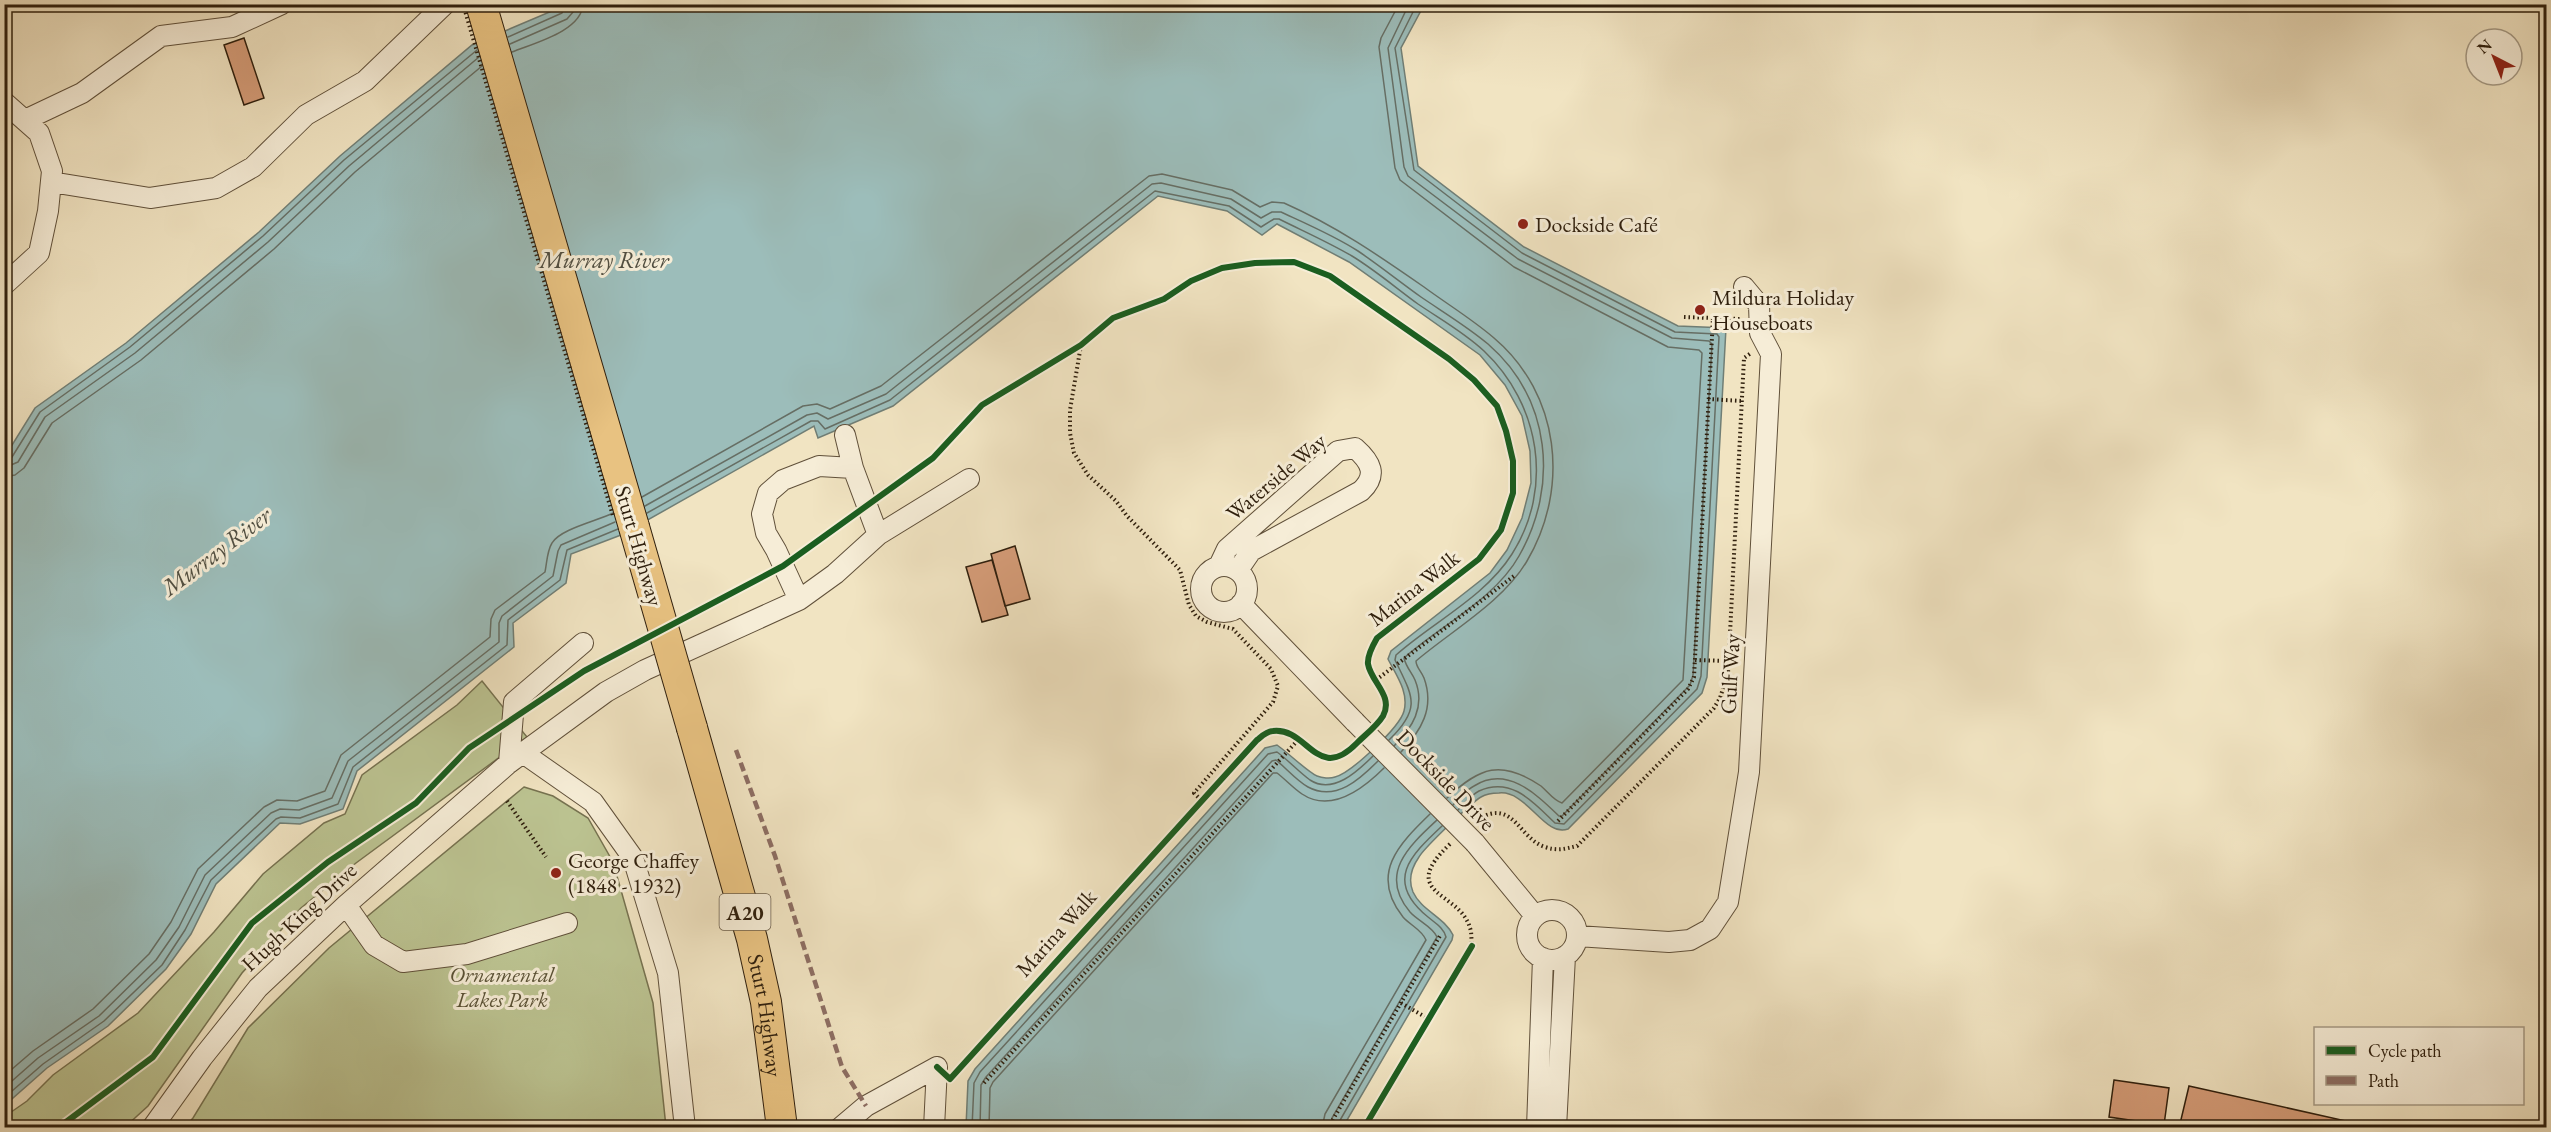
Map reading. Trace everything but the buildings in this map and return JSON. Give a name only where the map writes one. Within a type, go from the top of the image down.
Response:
[{"type":"highway","name":"Sturt Highway","points":[[481,4],[752,939],[766,1002],[780,1114]]},
{"type":"street","points":[[25,120],[82,93],[161,36],[232,27],[282,4]]},
{"type":"street","points":[[51,182],[150,198],[216,188],[253,167],[306,115],[365,81],[445,4]]},
{"type":"street","points":[[4,102],[39,133],[52,171],[48,211],[39,253],[4,285]]},
{"type":"street","name":"Gulf Way","points":[[1577,936],[1668,942],[1690,940],[1710,929],[1728,902],[1749,772],[1771,361],[1771,354],[1760,333],[1759,305],[1744,287]]},
{"type":"street","points":[[845,435],[853,468],[878,535]]},
{"type":"street","name":"Waterside Way","points":[[1219,566],[1227,549],[1338,451],[1355,448],[1365,457],[1372,470],[1370,483],[1361,491],[1251,551],[1238,570]]},
{"type":"street","points":[[798,600],[766,533],[762,514],[768,493],[783,480],[819,466],[853,468]]},
{"type":"street","name":"Hugh King Drive","points":[[151,1124],[258,988],[346,905],[516,758],[606,692],[645,670],[798,600],[835,574],[878,535],[969,479]]},
{"type":"street","points":[[1219,566],[1229,566],[1238,570],[1246,580],[1247,593],[1241,604],[1231,611],[1218,612],[1207,606],[1201,595],[1201,582],[1208,572],[1219,566]]},
{"type":"street","name":"Dockside Drive","points":[[1241,604],[1467,840],[1535,916]]},
{"type":"street","points":[[583,643],[514,702],[516,758],[593,802],[633,858],[668,973],[685,1128]]},
{"type":"street","points":[[346,905],[374,945],[403,962],[467,954],[567,923]]},
{"type":"street","points":[[1551,910],[1559,911],[1573,920],[1577,936],[1575,944],[1565,956],[1550,960],[1543,958],[1530,947],[1528,939],[1530,923],[1535,916],[1551,910]]},
{"type":"street","points":[[1556,1128],[1565,956]]},
{"type":"street","points":[[1537,1128],[1543,958]]},
{"type":"street","points":[[840,1128],[866,1106],[937,1067],[934,1128]]},
{"type":"path","points":[[463,4],[616,525]]},
{"type":"path","points":[[1684,317],[1741,319],[1742,310]]},
{"type":"path","points":[[1558,821],[1688,689],[1694,677],[1713,318]]},
{"type":"path","points":[[1070,351],[1089,339]]},
{"type":"path","points":[[1081,345],[1070,410],[1070,433],[1074,453],[1088,475],[1116,501],[1127,516],[1180,570],[1192,611],[1201,620],[1233,630],[1276,677],[1278,686],[1274,702],[1194,793],[1201,800]]},
{"type":"path","points":[[1476,821],[1489,813],[1496,813],[1507,816],[1542,847],[1560,850],[1577,846],[1714,708],[1728,673],[1744,358],[1767,346]]},
{"type":"path","points":[[1708,399],[1742,401]]},
{"type":"path","points":[[1376,680],[1514,576]]},
{"type":"path","points":[[1695,660],[1727,661]]},
{"type":"path","points":[[1372,672],[1381,689]]},
{"type":"path","points":[[984,1083],[1295,738],[1305,745]]},
{"type":"path","points":[[1193,809],[1209,792]]},
{"type":"path","points":[[507,801],[546,857]]},
{"type":"path","points":[[1466,955],[1472,946],[1470,926],[1459,911],[1435,892],[1430,881],[1429,868],[1433,860],[1467,840]]},
{"type":"path","points":[[1328,1128],[1441,934]]},
{"type":"path","points":[[1401,1003],[1428,1019]]},
{"type":"path","points":[[1423,1029],[1434,1010]]},
{"type":"green space","points":[[482,681],[527,737],[356,863],[301,908],[242,973],[148,1106],[125,1127],[5,1127],[4,1117],[27,1101],[53,1075],[138,1013],[214,932],[263,874],[324,823],[345,814],[362,775],[457,705]]},
{"type":"green space","name":"Ornamental Lakes Park","points":[[524,787],[553,796],[588,818],[613,862],[653,1003],[666,1127],[184,1128],[193,1118],[248,1028],[329,948]]},
{"type":"water","name":"Murray River","points":[[566,5],[1424,5],[1401,48],[1418,166],[1524,247],[1678,326],[1726,328],[1707,677],[1702,693],[1568,829],[1560,830],[1551,827],[1527,805],[1509,794],[1492,793],[1476,801],[1423,852],[1413,869],[1411,883],[1413,892],[1421,904],[1449,929],[1453,935],[1452,940],[1343,1127],[966,1127],[968,1081],[975,1069],[1265,748],[1277,745],[1313,774],[1331,778],[1342,774],[1363,759],[1394,728],[1404,711],[1405,697],[1388,659],[1391,651],[1490,573],[1507,550],[1522,518],[1531,483],[1530,451],[1522,416],[1505,385],[1480,355],[1349,262],[1277,224],[1262,235],[1227,211],[1158,196],[893,406],[818,438],[814,426],[621,535],[571,554],[566,583],[513,623],[514,647],[357,771],[343,809],[300,824],[280,823],[216,884],[191,934],[166,969],[108,1026],[47,1068],[5,1105],[4,458],[35,408],[126,343],[259,232],[340,156],[472,45]]},
{"type":"marked path","points":[[736,750],[775,856],[842,1067],[866,1106]]},
{"type":"cycle path","name":"Marina Walk","points":[[58,1128],[153,1057],[252,923],[328,862],[416,803],[469,748],[584,671],[783,566],[933,458],[982,405],[1081,345],[1113,318],[1164,299],[1191,281],[1222,268],[1255,263],[1294,262],[1330,276],[1449,359],[1474,380],[1497,406],[1513,461],[1513,493],[1501,530],[1479,559],[1377,638],[1369,654],[1368,664],[1384,696],[1386,709],[1371,730],[1343,754],[1332,758],[1322,756],[1285,732],[1271,731],[1262,736],[950,1079],[937,1067]]},
{"type":"cycle path","points":[[1364,1128],[1472,946]]},
{"type":"place","name":"Dockside Café","points":[[1523,224]]},
{"type":"place","name":"Mildura Holiday Houseboats","points":[[1700,310]]},
{"type":"place","name":"George Chaffey (1848 - 1932)","points":[[556,873]]}]
